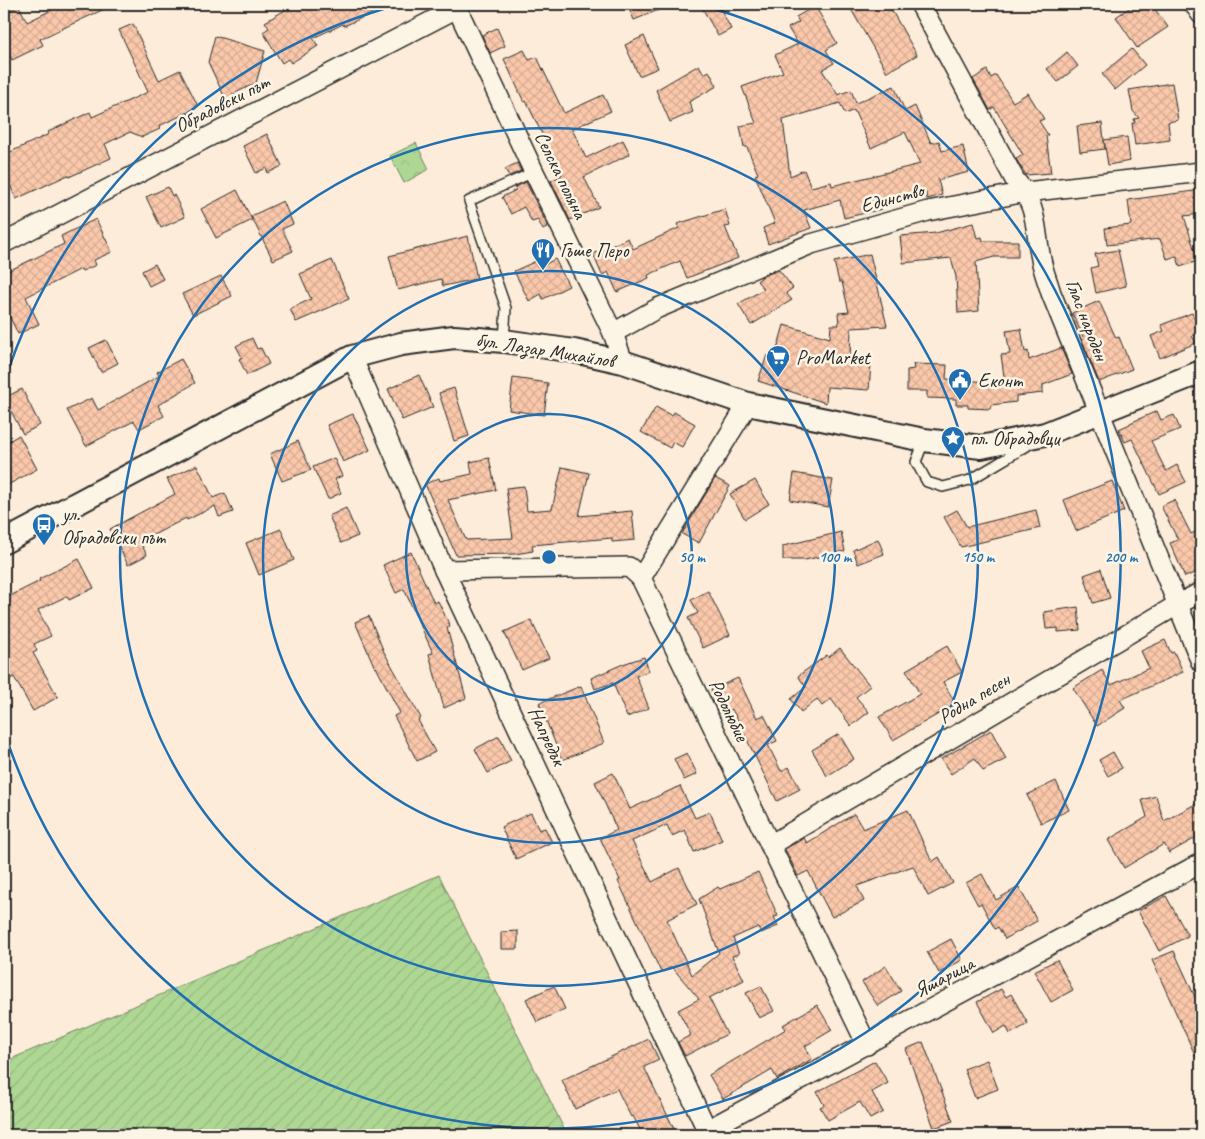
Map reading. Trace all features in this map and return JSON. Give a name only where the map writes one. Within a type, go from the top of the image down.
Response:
[{"type":"street","name":"Глас народен","points":[[920,4],[1015,180],[1026,192],[1034,212],[1041,260],[1051,293],[1201,662]]},
{"type":"street","points":[[1194,4],[1201,14]]},
{"type":"street","name":"Селска поляна","points":[[458,6],[534,172],[613,333],[623,362]]},
{"type":"street","name":"Обрадовски път","points":[[4,243],[458,6]]},
{"type":"street","name":"Единство","points":[[613,333],[658,308],[811,244],[928,211],[1026,192],[1201,172]]},
{"type":"street","name":"бул. Лазар Михайлов","points":[[4,542],[352,357],[400,344],[454,337],[504,341],[574,351],[623,362],[748,404],[924,440],[981,447],[1045,434],[1201,372]]},
{"type":"street","name":"Напредък","points":[[352,357],[444,570],[707,1130]]},
{"type":"street","points":[[444,570],[629,567],[641,578],[748,404]]},
{"type":"street","name":"Родолюбие","points":[[641,578],[866,1045]]},
{"type":"street","name":"Родна песен","points":[[770,845],[1177,604],[1201,592]]},
{"type":"street","name":"Яшарица","points":[[707,1130],[1201,864]]},
{"type":"lane","points":[[504,341],[506,308],[469,201],[534,172]]},
{"type":"lane","points":[[924,440],[916,462],[927,482],[943,487],[970,480],[1045,434]]},
{"type":"green space","points":[[416,143],[429,169],[404,183],[390,156]]},
{"type":"green space","points":[[439,875],[567,1135],[4,1135],[4,1062]]},
{"type":"building","points":[[64,4],[115,4],[40,39],[43,45],[12,60],[4,43],[4,13],[19,6],[27,22]]},
{"type":"building","points":[[295,4],[392,4],[313,38],[318,46],[291,63],[288,59],[282,63],[263,32],[269,28],[265,22]]},
{"type":"building","points":[[627,4],[673,4],[634,20]]},
{"type":"building","points":[[700,4],[718,4],[731,29],[718,36]]},
{"type":"building","points":[[848,4],[888,4],[917,55],[887,72]]},
{"type":"building","points":[[1135,4],[1151,4],[1168,27],[1137,48],[1116,17]]},
{"type":"building","points":[[815,6],[837,43],[826,50],[834,63],[822,70],[838,95],[851,90],[856,103],[894,86],[905,111],[915,106],[931,143],[939,141],[942,151],[963,146],[969,172],[938,180],[942,195],[927,199],[925,190],[880,201],[882,209],[844,218],[840,200],[804,210],[811,228],[768,244],[763,228],[775,223],[755,175],[758,174],[747,147],[744,147],[740,126],[756,123],[742,87],[783,72],[775,55],[798,44],[788,28],[799,22],[796,17]],"holes":[[[840,103],[845,114],[854,110],[871,148],[905,132],[920,164],[832,186],[831,182],[811,187],[804,170],[790,176],[783,120]]]},
{"type":"building","points":[[133,24],[159,80],[180,70],[197,104],[195,109],[159,126],[160,129],[142,137],[130,132],[105,144],[111,158],[16,199],[4,171],[4,155],[90,112],[92,117],[148,92],[119,30]]},
{"type":"building","points":[[497,28],[505,46],[490,53],[482,35]]},
{"type":"building","points":[[215,36],[265,51],[256,83],[225,98],[208,62]]},
{"type":"building","points":[[644,36],[658,68],[639,76],[625,45]]},
{"type":"building","points":[[1132,49],[1145,65],[1115,90],[1102,74]]},
{"type":"building","points":[[524,50],[529,60],[537,57],[564,113],[603,95],[611,111],[572,129],[586,158],[623,140],[630,154],[584,177],[599,207],[570,220],[551,181],[562,175],[504,59]]},
{"type":"building","points":[[1067,52],[1078,66],[1058,82],[1047,69]]},
{"type":"building","points":[[699,65],[704,74],[709,71],[717,86],[689,102],[693,112],[670,122],[656,90]]},
{"type":"building","points":[[987,70],[991,78],[996,75],[1013,102],[1028,93],[1044,119],[1039,121],[1048,135],[1046,136],[1051,173],[1026,175],[1016,159],[1023,155],[994,107],[990,110],[973,79]]},
{"type":"building","points":[[1172,83],[1178,120],[1168,122],[1170,140],[1135,145],[1132,123],[1135,123],[1134,119],[1139,118],[1133,111],[1129,90]]},
{"type":"building","points":[[1102,123],[1105,149],[1080,152],[1077,126]]},
{"type":"building","points":[[267,134],[282,166],[268,173],[266,168],[256,173],[243,146]]},
{"type":"building","points":[[1127,137],[1130,161],[1108,165],[1104,140]]},
{"type":"building","points":[[517,163],[521,171],[509,176],[505,169]]},
{"type":"building","points":[[526,182],[548,227],[543,230],[538,220],[532,222],[524,207],[511,214],[502,197]]},
{"type":"building","points":[[168,187],[185,217],[161,228],[146,197]]},
{"type":"building","points":[[237,190],[252,220],[216,238],[201,209]]},
{"type":"building","points":[[1201,190],[1201,214],[1184,216],[1198,261],[1180,267],[1177,256],[1167,259],[1160,239],[1107,245],[1105,228],[1131,225],[1128,200]]},
{"type":"building","points":[[283,201],[293,224],[282,229],[293,251],[273,260],[251,216]]},
{"type":"building","points":[[725,209],[730,226],[725,227],[738,258],[687,278],[680,261],[648,275],[649,278],[617,292],[608,272],[602,275],[593,254],[628,238],[633,249],[679,228],[677,224]]},
{"type":"building","points":[[96,219],[112,252],[94,260],[96,265],[82,271],[81,269],[26,297],[39,324],[18,334],[4,305],[4,273],[64,244],[61,236]]},
{"type":"building","points":[[973,223],[977,238],[982,237],[983,241],[1018,241],[1018,257],[994,257],[976,262],[979,311],[958,313],[956,277],[951,258],[903,263],[900,236],[936,233]]},
{"type":"building","points":[[468,236],[477,279],[443,286],[441,279],[398,290],[389,256]]},
{"type":"building","points":[[1118,250],[1126,286],[1096,293],[1091,268],[1098,266],[1095,254]]},
{"type":"building","points":[[870,254],[887,326],[851,328],[850,361],[871,363],[869,390],[827,387],[826,403],[758,381],[767,355],[773,363],[784,325],[830,338],[831,325],[839,325],[838,313],[849,312],[842,282],[839,282],[834,262]]},
{"type":"building","points":[[543,258],[546,264],[555,259],[569,286],[543,299],[541,294],[529,301],[514,271]]},
{"type":"building","points":[[332,260],[349,299],[296,322],[290,309],[311,299],[300,274]]},
{"type":"building","points":[[155,264],[163,279],[149,286],[142,271]]},
{"type":"building","points":[[779,270],[793,288],[786,293],[792,300],[751,325],[738,304],[764,289],[757,281],[763,276]]},
{"type":"building","points":[[221,276],[232,296],[193,315],[182,294]]},
{"type":"building","points":[[1099,301],[1116,338],[1119,337],[1132,369],[1099,382],[1082,340],[1084,339],[1072,313]]},
{"type":"building","points":[[1192,313],[1200,332],[1192,336],[1196,343],[1160,358],[1151,336],[1164,331],[1161,325]]},
{"type":"building","points":[[1021,329],[1025,352],[1028,351],[1029,360],[1061,348],[1072,374],[1043,385],[1043,393],[1016,396],[1016,402],[991,405],[990,409],[968,408],[968,405],[956,405],[956,399],[927,398],[927,391],[907,391],[907,370],[914,369],[913,364],[947,365],[946,379],[1005,383],[1001,355],[1010,354],[1006,331]]},
{"type":"building","points":[[252,338],[257,349],[261,348],[269,364],[247,375],[239,359],[242,357],[236,346]]},
{"type":"building","points":[[106,340],[118,363],[101,372],[89,348]]},
{"type":"building","points":[[181,359],[195,383],[158,405],[164,416],[139,429],[134,421],[86,446],[67,410],[92,398],[98,410],[159,376],[157,372]]},
{"type":"building","points":[[419,375],[433,407],[402,420],[388,389]]},
{"type":"building","points":[[513,378],[548,383],[544,415],[509,410]]},
{"type":"building","points":[[454,388],[469,436],[454,441],[439,393]]},
{"type":"building","points":[[22,389],[40,425],[23,434],[4,398]]},
{"type":"building","points":[[656,407],[672,416],[674,412],[695,424],[682,447],[673,442],[670,448],[641,432]]},
{"type":"building","points":[[1157,411],[1161,420],[1174,415],[1180,429],[1151,441],[1166,471],[1177,465],[1186,482],[1159,494],[1132,439],[1125,442],[1119,429]]},
{"type":"building","points":[[353,414],[370,450],[343,462],[327,425]]},
{"type":"building","points":[[19,435],[37,469],[4,487],[4,444]]},
{"type":"building","points":[[298,441],[311,470],[282,481],[270,454]]},
{"type":"building","points":[[334,458],[342,476],[335,479],[341,493],[328,499],[313,467]]},
{"type":"building","points":[[489,458],[496,490],[448,500],[466,540],[513,538],[506,488],[524,486],[527,511],[552,509],[562,467],[589,473],[579,516],[632,511],[635,540],[612,542],[612,538],[532,545],[533,551],[515,554],[456,555],[425,484],[439,478],[440,481],[472,474],[470,462]]},
{"type":"building","points":[[197,465],[213,498],[225,493],[233,512],[219,517],[215,506],[187,520],[186,518],[140,542],[147,555],[128,565],[110,529],[175,494],[167,479]]},
{"type":"building","points":[[794,473],[833,480],[828,507],[790,500]]},
{"type":"building","points":[[715,478],[730,486],[699,543],[682,534]]},
{"type":"building","points":[[755,480],[769,504],[745,519],[730,494]]},
{"type":"building","points":[[1112,481],[1124,511],[1076,531],[1064,500]]},
{"type":"building","points":[[1174,500],[1191,534],[1201,529],[1201,570],[1185,577],[1170,543],[1178,540],[1161,506]]},
{"type":"building","points":[[346,508],[358,536],[341,543],[329,516]]},
{"type":"building","points":[[957,510],[967,527],[1036,510],[1040,528],[961,547],[944,517]]},
{"type":"building","points":[[281,529],[294,560],[259,575],[246,543]]},
{"type":"building","points":[[841,532],[845,551],[805,560],[783,560],[783,546]]},
{"type":"building","points":[[878,539],[884,554],[858,564],[853,550]]},
{"type":"building","points":[[411,552],[434,603],[438,601],[450,626],[447,628],[466,698],[444,708],[429,654],[433,653],[404,589],[396,593],[383,565]]},
{"type":"building","points":[[79,559],[94,588],[69,600],[67,596],[38,610],[51,636],[34,644],[37,651],[33,653],[58,697],[33,711],[14,677],[4,682],[4,599]]},
{"type":"building","points":[[1101,569],[1110,598],[1093,603],[1084,575]]},
{"type":"building","points":[[708,591],[730,635],[703,648],[688,618],[698,613],[691,600]]},
{"type":"building","points":[[1078,607],[1080,630],[1058,632],[1058,628],[1046,629],[1044,612]]},
{"type":"building","points":[[369,616],[384,652],[421,718],[418,720],[435,752],[417,761],[394,716],[400,713],[375,668],[355,622]]},
{"type":"building","points":[[531,620],[549,658],[522,670],[504,632]]},
{"type":"building","points":[[1165,640],[1171,653],[1174,652],[1183,672],[1120,700],[1125,708],[1097,726],[1073,688],[1102,670],[1111,685],[1149,668],[1141,651]]},
{"type":"building","points":[[947,646],[962,672],[943,682],[956,704],[893,740],[879,717],[920,694],[906,670]]},
{"type":"building","points":[[840,648],[870,686],[856,697],[869,712],[851,726],[831,699],[822,706],[817,699],[801,712],[791,699],[806,687],[798,676]]},
{"type":"building","points":[[644,657],[649,671],[636,676],[649,708],[627,717],[613,683],[595,689],[591,678]]},
{"type":"building","points":[[738,678],[757,718],[764,715],[777,741],[768,745],[781,771],[789,767],[800,789],[777,801],[732,709],[722,714],[711,690]]},
{"type":"building","points":[[581,686],[604,743],[562,760],[539,703]]},
{"type":"building","points":[[991,730],[1006,759],[983,771],[975,758],[951,774],[941,759]]},
{"type":"building","points":[[839,734],[854,759],[827,776],[812,750]]},
{"type":"building","points":[[499,736],[511,761],[488,773],[475,749]]},
{"type":"building","points":[[1113,752],[1122,768],[1108,776],[1099,760]]},
{"type":"building","points":[[687,753],[697,774],[684,780],[674,759]]},
{"type":"building","points":[[613,773],[630,809],[680,786],[695,818],[710,812],[722,840],[694,852],[685,830],[672,836],[667,825],[632,841],[652,882],[679,868],[697,904],[667,920],[692,975],[719,953],[699,899],[718,887],[720,889],[758,872],[778,916],[774,917],[778,926],[761,933],[758,927],[733,938],[739,954],[732,956],[744,980],[709,998],[727,1034],[685,1056],[678,1042],[691,1035],[678,1010],[699,999],[672,967],[661,972],[600,838],[617,830],[595,782]]},
{"type":"building","points":[[1056,781],[1069,810],[1041,823],[1027,795]]},
{"type":"building","points":[[1156,796],[1164,821],[1201,801],[1201,835],[1169,853],[1164,844],[1124,868],[1108,840],[1147,817],[1142,800]]},
{"type":"building","points":[[908,810],[932,862],[939,857],[953,883],[928,896],[913,866],[857,886],[864,901],[832,917],[808,871],[798,876],[785,849],[804,838],[807,843],[854,814],[863,829]]},
{"type":"building","points":[[531,813],[539,830],[545,828],[552,842],[516,859],[501,827]]},
{"type":"building","points":[[982,874],[996,900],[1019,887],[1037,921],[1005,939],[998,927],[995,929],[981,903],[978,905],[966,883]]},
{"type":"building","points":[[1166,896],[1188,936],[1159,951],[1138,911]]},
{"type":"building","points":[[518,931],[518,949],[501,949],[501,932]]},
{"type":"building","points":[[951,939],[962,960],[939,973],[927,952]]},
{"type":"building","points":[[1174,951],[1201,1010],[1201,1068],[1152,960]]},
{"type":"building","points":[[1057,960],[1073,990],[1051,1002],[1034,971]]},
{"type":"building","points":[[886,966],[901,991],[878,1006],[862,982]]},
{"type":"building","points":[[554,986],[565,1009],[537,1022],[526,999]]},
{"type":"building","points":[[761,986],[774,1011],[759,1018],[746,993]]},
{"type":"building","points":[[1001,989],[1006,997],[1011,994],[1028,1024],[1010,1034],[1006,1026],[994,1033],[977,1002]]},
{"type":"building","points":[[817,1005],[832,1030],[805,1046],[812,1059],[777,1079],[772,1070],[723,1099],[709,1075],[786,1029],[783,1025]]},
{"type":"building","points":[[649,1039],[659,1060],[644,1067],[677,1135],[643,1135],[633,1116],[631,1117],[617,1089],[575,1109],[562,1080]]},
{"type":"building","points":[[923,1042],[953,1121],[934,1128],[906,1049]]},
{"type":"building","points":[[987,1060],[998,1089],[975,1098],[964,1069]]},
{"type":"building","points":[[875,1061],[888,1083],[872,1092],[883,1112],[870,1119],[860,1102],[828,1120],[820,1107],[824,1105],[817,1092]]},
{"type":"place","name":"Гъше Перо","points":[[543,271]]},
{"type":"place","name":"ProMarket","points":[[778,378]]},
{"type":"place","name":"Еконт","points":[[960,401]]},
{"type":"place","name":"пл. Обрадовци","points":[[953,459]]},
{"type":"place","name":"ул. Обрадовски път","points":[[44,546]]}]
